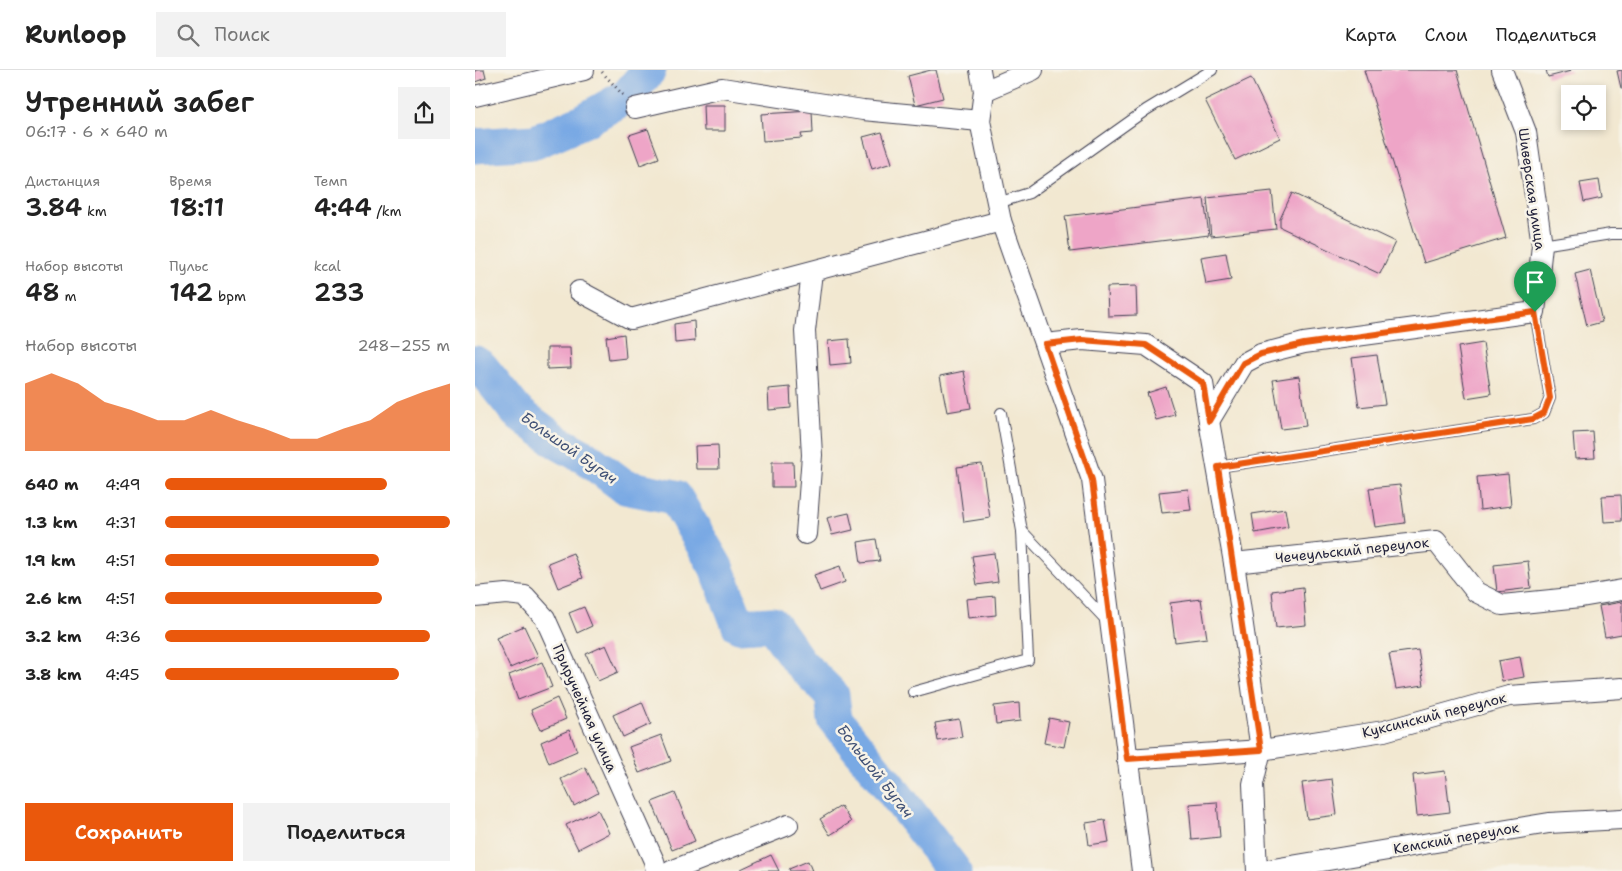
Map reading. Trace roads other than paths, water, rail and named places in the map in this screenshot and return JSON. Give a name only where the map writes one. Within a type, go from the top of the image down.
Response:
[{"type":"street","points":[[475,96],[584,70]]},
{"type":"street","points":[[980,70],[984,91],[980,121],[1000,212],[1092,480],[1142,871]]},
{"type":"street","points":[[984,91],[1033,70]]},
{"type":"street","name":"Шиверская улица","points":[[1502,70],[1526,132],[1543,245],[1535,312]]},
{"type":"street","points":[[635,108],[722,88],[863,110],[980,121]]},
{"type":"street","points":[[579,291],[631,319],[813,272],[1000,212]]},
{"type":"street","points":[[806,534],[812,455],[805,331],[813,272]]},
{"type":"street","points":[[1209,421],[1243,363],[1261,354],[1304,344],[1535,312]]},
{"type":"street","points":[[1045,344],[1082,340],[1146,345],[1203,383],[1234,562],[1261,750],[1253,784],[1257,871]]},
{"type":"street","name":"Чечеульский переулок","points":[[1234,562],[1436,541],[1476,592],[1502,605],[1581,597],[1622,590]]},
{"type":"street","name":"Приручейная улица","points":[[475,598],[506,594],[525,596],[545,618],[654,861],[656,871]]},
{"type":"street","name":"Куксинский переулок","points":[[1127,759],[1261,750],[1385,730],[1509,696],[1622,688]]},
{"type":"street","name":"Кемский переулок","points":[[1262,871],[1549,823],[1622,819]]},
{"type":"street","points":[[671,871],[788,825]]},
{"type":"lane","points":[[1000,212],[1146,110],[1212,70]]},
{"type":"lane","points":[[1543,245],[1611,234],[1622,234]]},
{"type":"lane","points":[[1218,467],[1533,419],[1544,413],[1550,398],[1535,312]]},
{"type":"lane","points":[[913,692],[1028,660],[1022,531],[1001,413]]},
{"type":"lane","points":[[1022,531],[1110,625]]},
{"type":"waterway","name":"Большой Бугач","points":[[475,146],[535,142],[583,121],[627,96],[649,70]]},
{"type":"waterway","name":"Большой Бугач","points":[[475,363],[481,367],[517,412],[559,443],[588,459],[625,487],[675,497],[716,567],[739,626],[772,624],[799,662],[832,695],[835,720],[954,871]]}]
